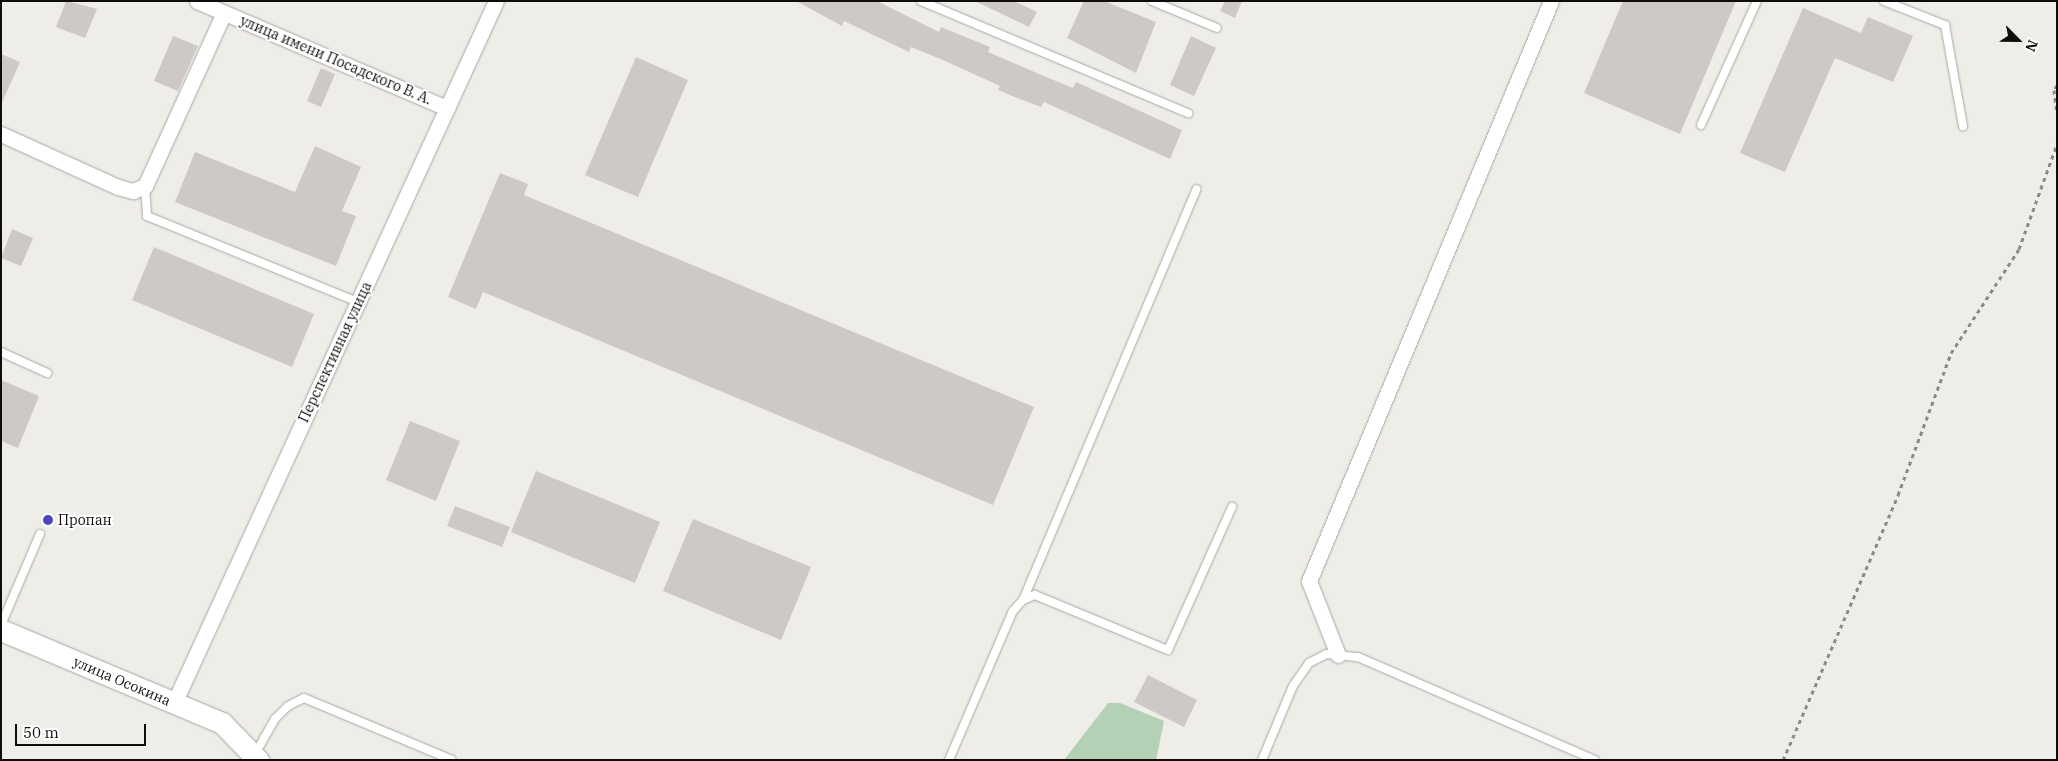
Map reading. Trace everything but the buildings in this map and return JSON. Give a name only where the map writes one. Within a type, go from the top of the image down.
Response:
[{"type":"main road","name":"улица Осокина","points":[[1,630],[222,723],[256,757]]},
{"type":"street","name":"улица имени Посадского В. А.","points":[[198,1],[447,108]]},
{"type":"street","name":"Перспективная улица","points":[[174,703],[496,1]]},
{"type":"street","points":[[1338,655],[1309,581],[1551,1]]},
{"type":"street","points":[[1,134],[118,187],[133,191],[145,186],[224,13]]},
{"type":"lane","points":[[922,1],[1188,112]]},
{"type":"lane","points":[[1152,1],[1216,28]]},
{"type":"lane","points":[[1702,125],[1757,1]]},
{"type":"lane","points":[[1884,1],[1945,25],[1963,126]]},
{"type":"lane","points":[[145,186],[147,216],[358,302]]},
{"type":"lane","points":[[949,760],[1012,611],[1022,600],[1197,189]]},
{"type":"lane","points":[[1,352],[47,373]]},
{"type":"lane","points":[[1022,600],[1035,595],[1168,650],[1232,507]]},
{"type":"lane","points":[[1,625],[40,534]]},
{"type":"lane","points":[[1262,760],[1293,686],[1309,663],[1327,654],[1358,657],[1595,760]]},
{"type":"lane","points":[[256,757],[275,719],[288,706],[304,698],[452,760]]},
{"type":"path","points":[[2057,85],[2054,90],[2057,114]]},
{"type":"path","points":[[1784,760],[1898,495],[1951,353],[2019,249],[2057,144]]},
{"type":"shaded area","points":[[1108,703],[1120,703],[1164,721],[1156,760],[1064,760]]},
{"type":"place","name":"Пропан","points":[[48,520]]}]
